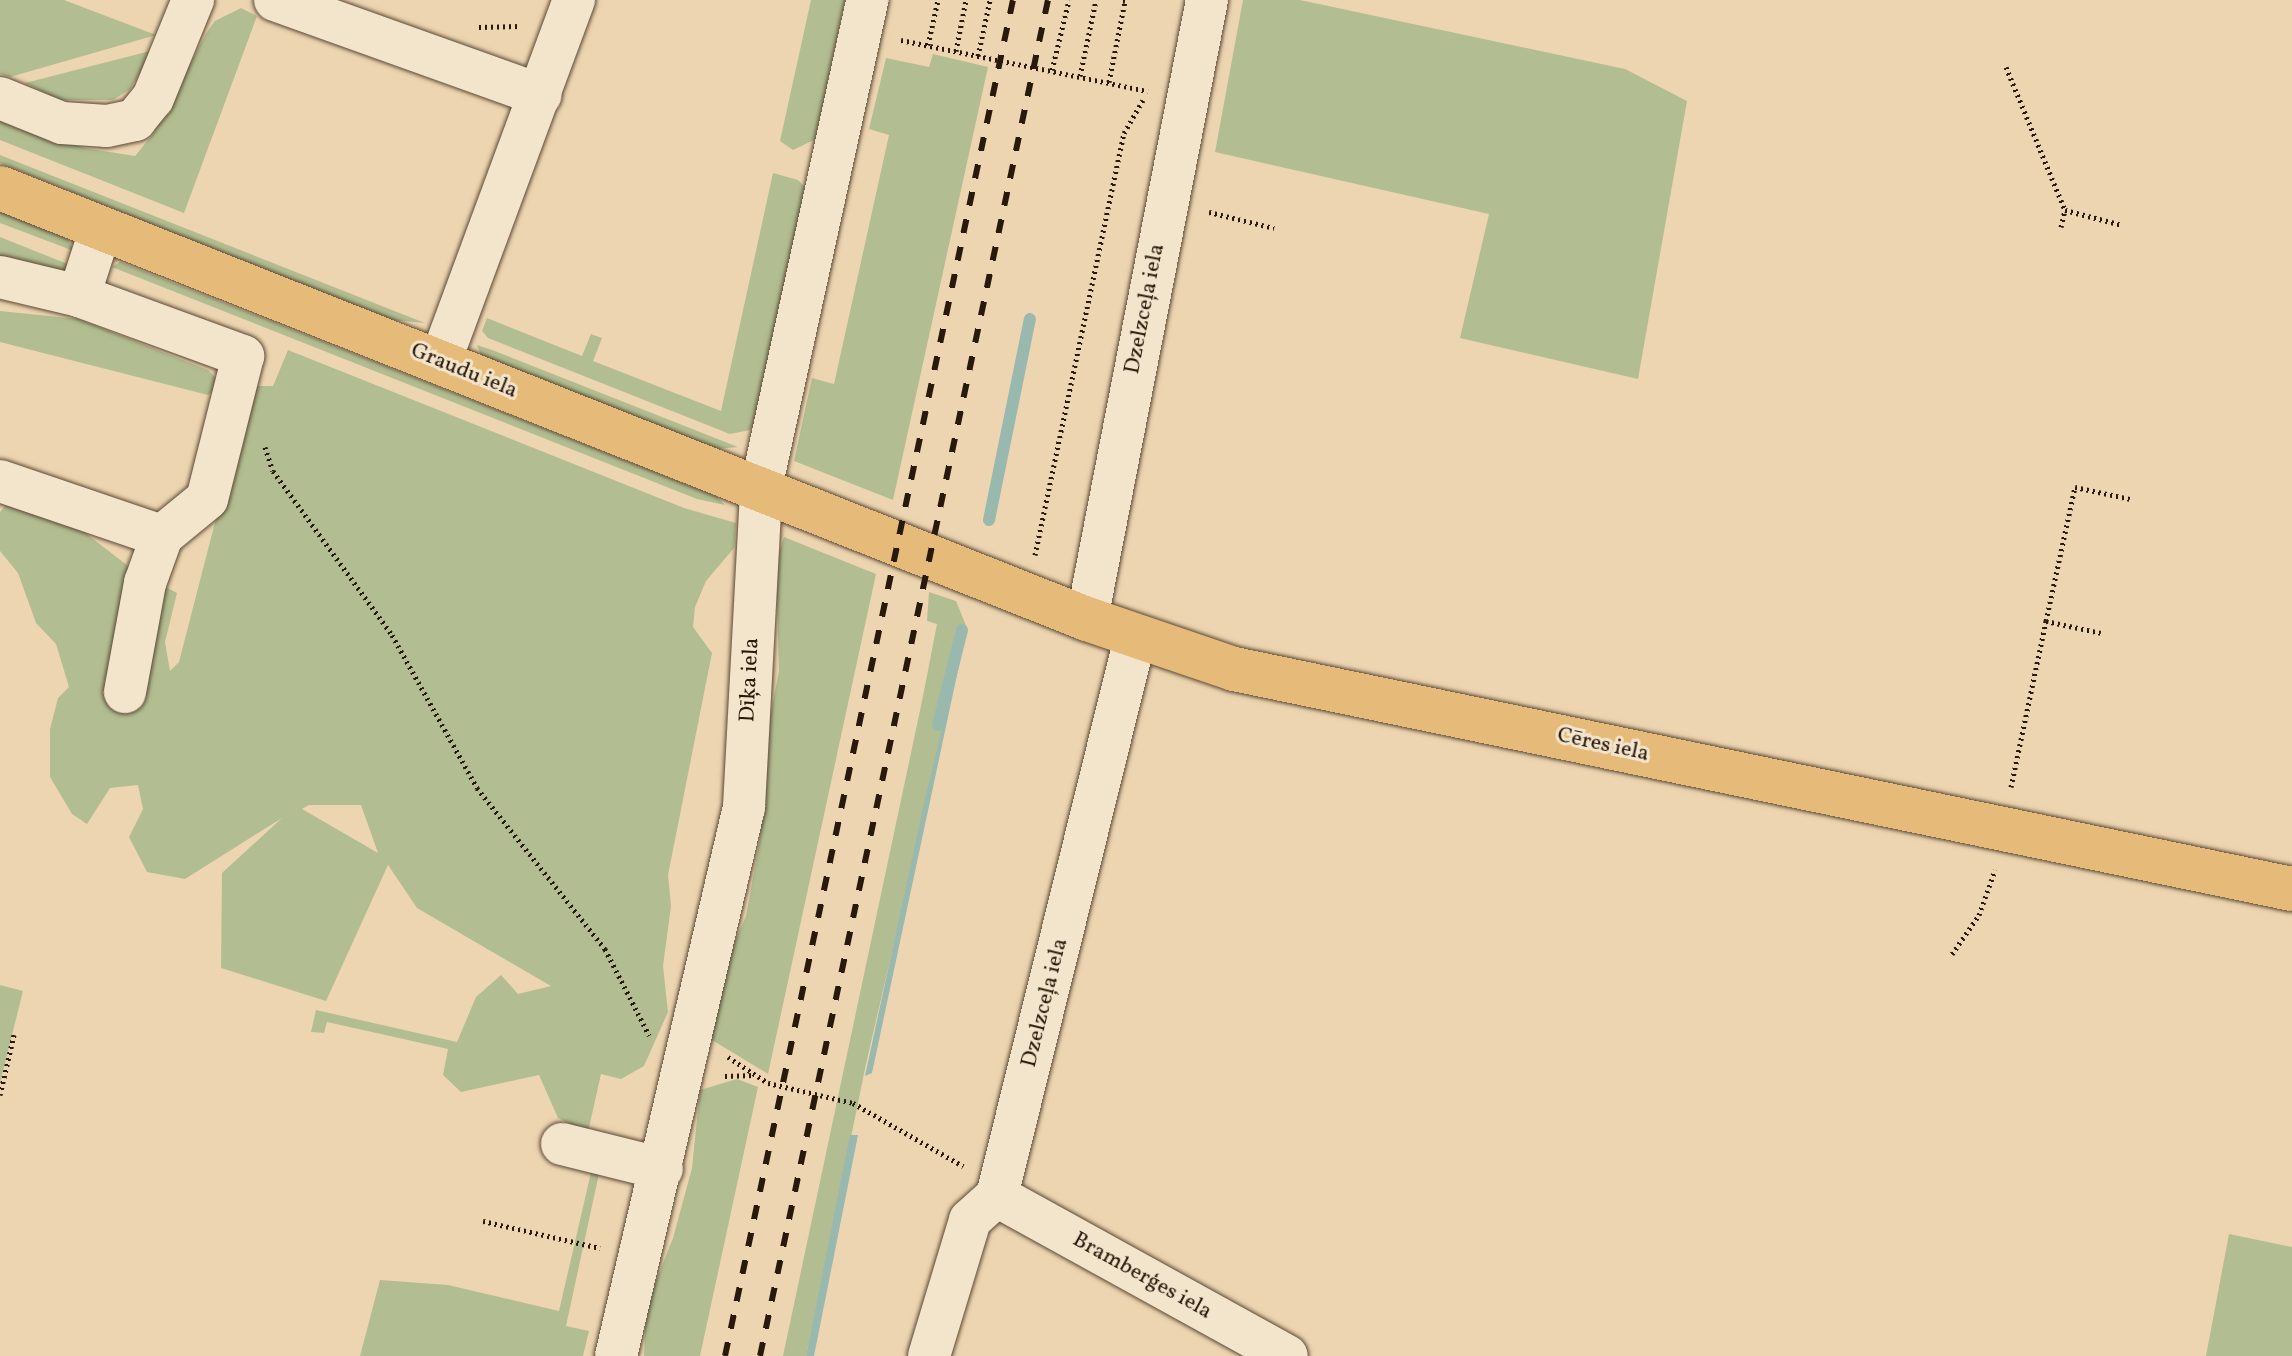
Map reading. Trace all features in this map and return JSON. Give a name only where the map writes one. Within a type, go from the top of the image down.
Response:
[{"type":"main road","name":"Graudu iela","points":[[0,188],[929,553]]},
{"type":"main road","name":"Cēres iela","points":[[929,553],[1135,638],[1234,669],[2292,889]]},
{"type":"street","points":[[0,98],[62,123],[107,126],[135,120],[153,98],[193,0]]},
{"type":"street","points":[[275,0],[540,95]]},
{"type":"street","points":[[440,362],[574,0]]},
{"type":"street","name":"Dīķa iela","points":[[616,1356],[744,807],[761,488],[867,0]]},
{"type":"street","name":"Dzelzceļa iela","points":[[1087,619],[1207,0]]},
{"type":"street","points":[[79,296],[101,228]]},
{"type":"street","points":[[0,277],[79,296],[243,356],[207,499],[162,536],[145,583],[125,692]]},
{"type":"street","points":[[0,481],[162,536]]},
{"type":"street","name":"Dzelzceļa iela","points":[[999,1191],[1135,638]]},
{"type":"street","points":[[562,1144],[662,1169]]},
{"type":"street","points":[[929,1356],[970,1220],[999,1191]]},
{"type":"street","name":"Bramberģes iela","points":[[999,1191],[1287,1356]]},
{"type":"path","points":[[928,45],[938,0]]},
{"type":"path","points":[[956,51],[966,0]]},
{"type":"path","points":[[978,56],[990,0]]},
{"type":"path","points":[[1052,70],[1069,0]]},
{"type":"path","points":[[1080,76],[1096,0]]},
{"type":"path","points":[[1109,82],[1125,1],[1120,0]]},
{"type":"path","points":[[890,38],[1148,91]]},
{"type":"path","points":[[2006,67],[2065,210],[2061,227]]},
{"type":"path","points":[[1034,556],[1124,133]]},
{"type":"path","points":[[1166,202],[1274,228]]},
{"type":"path","points":[[2065,210],[2122,225]]},
{"type":"path","points":[[265,442],[273,471],[392,635],[477,788],[605,949],[677,1087]]},
{"type":"path","points":[[2010,792],[2075,487],[2130,499]]},
{"type":"path","points":[[2046,621],[2101,633]]},
{"type":"path","points":[[1952,954],[1979,915],[1996,864]]},
{"type":"path","points":[[0,1095],[14,1035]]},
{"type":"path","points":[[689,1036],[712,1043],[768,1083],[873,1113],[999,1191]]},
{"type":"path","points":[[483,1221],[640,1259]]},
{"type":"green space","points":[[0,0],[64,0],[156,35],[10,77],[0,74]]},
{"type":"green space","points":[[811,0],[845,0],[816,139],[793,150],[780,141]]},
{"type":"green space","points":[[1243,0],[1300,0],[1625,69],[1687,101],[1638,379],[1460,338],[1489,214],[1215,152]]},
{"type":"green space","points":[[241,8],[257,16],[184,213],[0,140],[0,115],[84,148],[135,156],[153,134],[207,32],[215,21]]},
{"type":"green space","points":[[154,50],[130,89],[113,100],[59,100],[25,83]]},
{"type":"green space","points":[[933,54],[988,67],[893,500],[794,461],[812,378],[834,384],[889,135],[869,129],[886,58],[929,67]]},
{"type":"green space","points":[[0,155],[425,323],[390,320],[0,163]]},
{"type":"green space","points":[[773,173],[798,180],[805,187],[756,422],[750,430],[730,434],[488,338],[482,331],[487,318],[582,356],[591,334],[602,338],[593,361],[721,411]]},
{"type":"green space","points":[[0,212],[67,238],[74,251],[0,223]]},
{"type":"green space","points":[[0,237],[70,265],[61,276],[0,269]]},
{"type":"green space","points":[[120,262],[716,496],[725,505],[697,499],[112,267]]},
{"type":"green space","points":[[0,311],[78,319],[208,370],[222,384],[208,395],[0,342]]},
{"type":"green space","points":[[477,345],[738,447],[717,449],[482,358]]},
{"type":"green space","points":[[288,350],[684,508],[736,523],[734,548],[706,581],[695,607],[693,627],[712,653],[668,875],[671,906],[663,966],[668,1012],[644,1066],[621,1079],[601,1074],[588,1132],[558,1118],[539,1075],[461,1092],[443,1075],[448,1049],[327,1022],[324,1033],[311,1032],[316,1010],[457,1042],[476,997],[501,975],[518,994],[551,986],[417,908],[388,865],[326,1001],[221,968],[222,873],[282,818],[185,879],[147,872],[129,837],[143,809],[138,785],[110,788],[87,824],[72,814],[50,777],[50,729],[58,698],[69,687],[56,644],[36,623],[18,573],[0,551],[0,512],[10,500],[84,532],[132,569],[177,593],[165,642],[170,671],[179,662],[245,406],[255,386],[273,386]],"holes":[[[309,805],[361,805],[378,853],[302,809]]]},
{"type":"green space","points":[[784,537],[876,574],[768,1074],[707,1037],[716,985],[746,916],[760,839],[767,732],[779,671],[776,564]]},
{"type":"green space","points":[[929,592],[956,601],[967,628],[866,1064],[806,1356],[783,1356],[937,624],[927,621]]},
{"type":"green space","points":[[0,985],[23,991],[0,1083]]},
{"type":"green space","points":[[737,1079],[758,1087],[700,1356],[644,1356],[646,1306],[673,1238],[692,1168],[700,1090]]},
{"type":"green space","points":[[592,1168],[600,1169],[566,1326],[589,1331],[583,1356],[360,1356],[380,1280],[448,1285],[559,1311]]},
{"type":"green space","points":[[2229,1234],[2292,1247],[2292,1356],[2206,1356]]},
{"type":"water","points":[[967,628],[872,1073],[865,1076],[926,794]]},
{"type":"water","points":[[850,1135],[858,1135],[814,1356],[806,1356]]},
{"type":"waterway","points":[[989,520],[1030,319]]},
{"type":"waterway","points":[[938,725],[962,630]]},
{"type":"railway","points":[[725,1356],[1013,0]]},
{"type":"railway","points":[[760,1356],[1048,0]]}]
